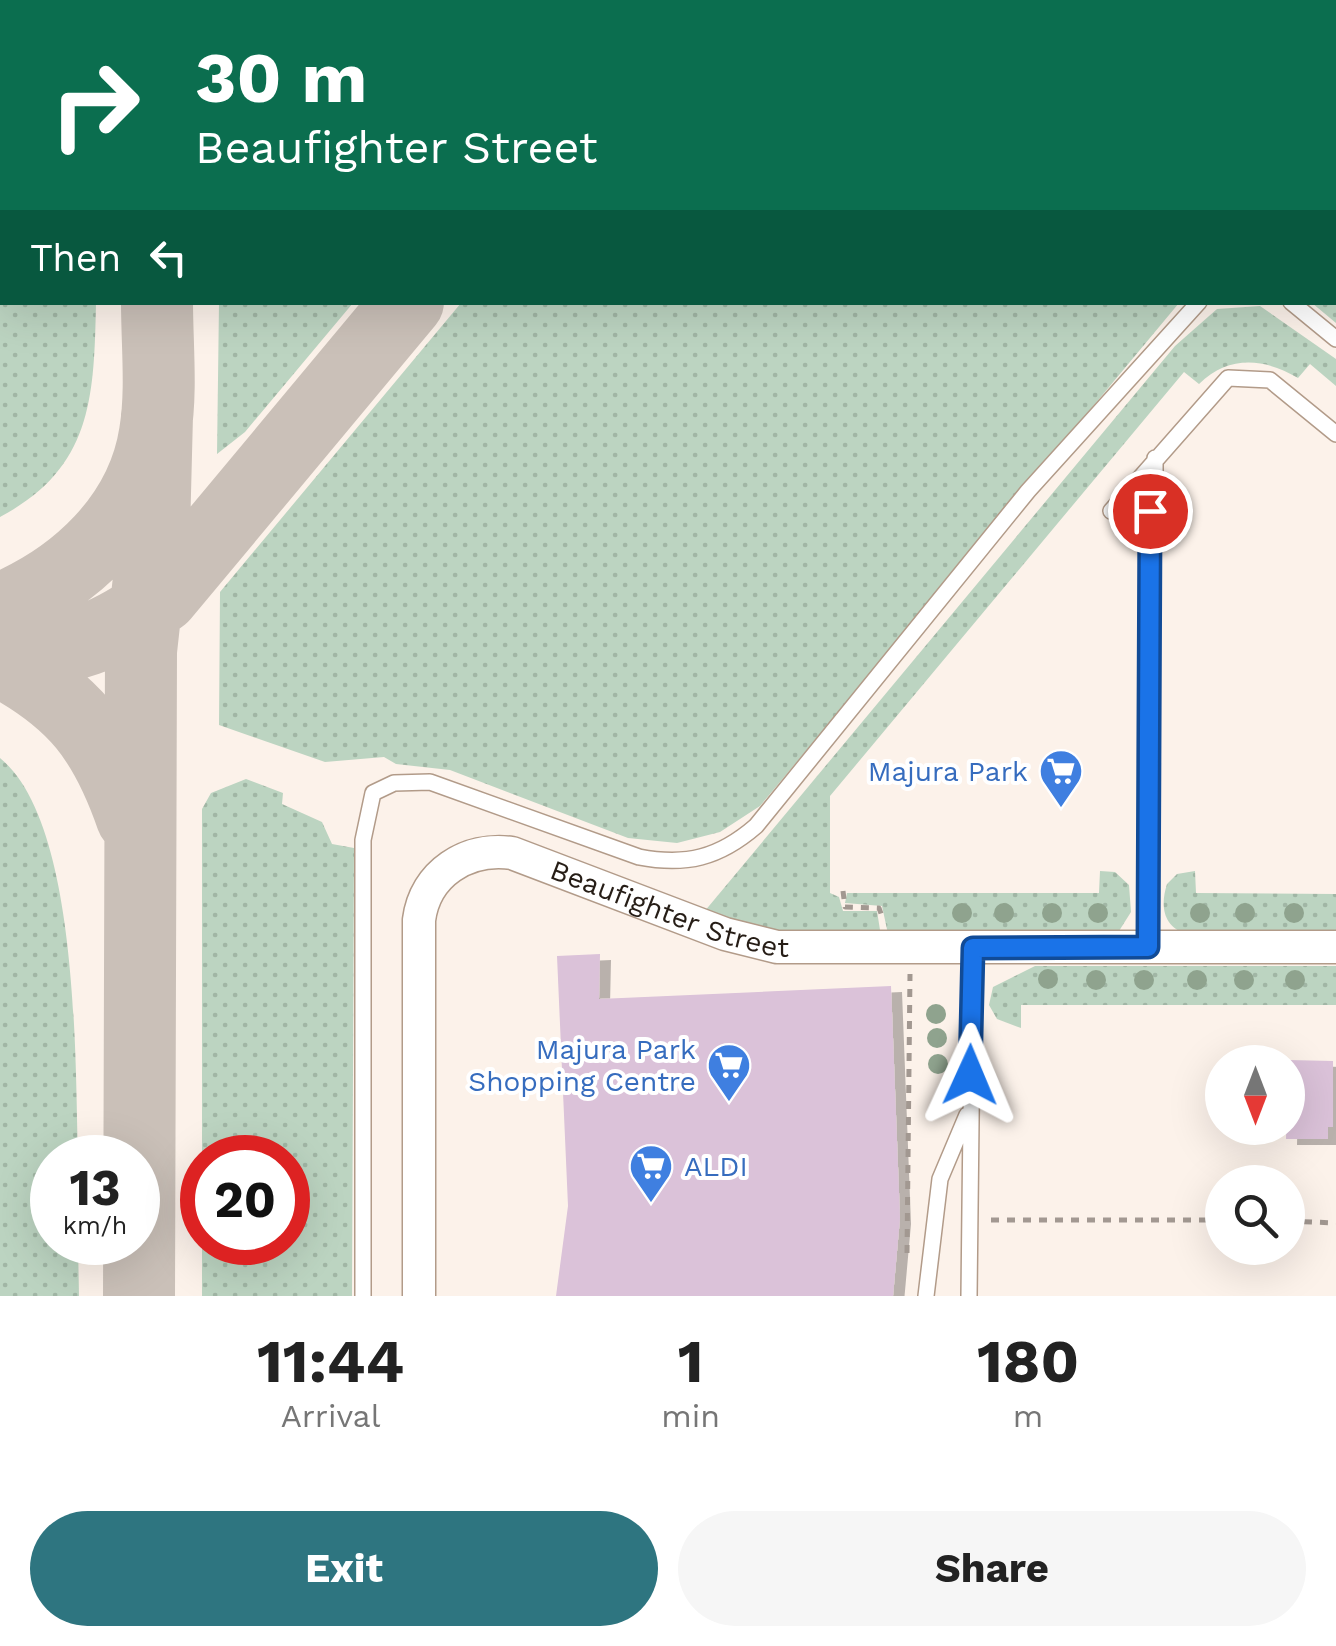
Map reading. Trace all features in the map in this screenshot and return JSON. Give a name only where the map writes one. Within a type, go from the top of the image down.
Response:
[{"type":"street","name":"Beaufighter Street","points":[[419,1296],[419,920],[426,894],[447,868],[484,853],[512,854],[759,944],[1336,948]]},
{"type":"lane","points":[[363,1296],[363,826],[372,794],[394,783],[430,782],[639,857],[671,863],[702,859],[732,846],[756,826],[1028,491],[1195,305]]},
{"type":"lane","points":[[1296,305],[1336,338]]},
{"type":"lane","points":[[1153,511],[1111,512],[1231,377],[1270,380],[1336,434]]},
{"type":"lane","points":[[1148,947],[1155,458]]},
{"type":"lane","points":[[969,1296],[973,948]]},
{"type":"lane","points":[[926,1296],[940,1179],[969,1112]]},
{"type":"path","points":[[907,1258],[910,947]]},
{"type":"path","points":[[982,1220],[1205,1220]]},
{"type":"path","points":[[1305,1222],[1336,1223]]},
{"type":"green space","points":[[0,305],[96,305],[89,399],[71,452],[31,498],[0,517]]},
{"type":"green space","points":[[219,305],[351,305],[245,432],[217,454]]},
{"type":"green space","points":[[459,305],[1177,305],[760,806],[720,832],[677,843],[628,838],[450,770],[396,764],[384,757],[325,762],[219,725],[220,592]]},
{"type":"green space","points":[[1314,305],[1336,305],[1336,323]]},
{"type":"green space","points":[[1260,306],[1336,359],[1336,386],[1310,364],[1298,378],[1260,363],[1222,368],[1199,384],[1184,372],[830,796],[830,893],[839,897],[843,911],[877,911],[880,930],[773,933],[704,912],[1175,346],[1217,309]]},
{"type":"green space","points":[[0,758],[26,789],[45,834],[59,887],[73,1005],[78,1135],[30,1135],[30,1265],[78,1265],[79,1296],[0,1296]]},
{"type":"green space","points":[[246,779],[283,793],[282,804],[322,822],[332,844],[354,848],[352,1296],[202,1296],[202,1265],[310,1265],[310,1135],[202,1135],[202,809],[211,793]]},
{"type":"green space","points":[[1100,871],[1115,872],[1129,885],[1131,912],[1119,931],[888,934],[882,906],[845,903],[847,893],[1099,893]]},
{"type":"green space","points":[[1195,871],[1196,893],[1336,894],[1336,934],[1186,934],[1172,926],[1165,914],[1165,892],[1177,874]]},
{"type":"green space","points":[[1035,966],[1336,966],[1336,1005],[1021,1005],[1021,1028],[997,1019],[989,1005],[993,987]]},
{"type":"building","name":"Majura Park Shopping Centre","points":[[600,954],[599,999],[891,986],[900,1218],[893,1296],[556,1296],[568,1206],[557,956]]},
{"type":"building","points":[[1305,1060],[1333,1061],[1333,1127],[1328,1127],[1328,1139],[1305,1139]]},
{"type":"taxiway","points":[[0,609],[28,596],[79,562],[101,541],[136,492],[148,463],[157,417],[157,305]]},
{"type":"taxiway","points":[[0,651],[45,650],[87,640],[107,632],[163,596],[406,305]]},
{"type":"taxiway","points":[[139,1296],[141,651],[154,533],[157,415]]},
{"type":"taxiway","points":[[0,661],[48,691],[84,725],[110,766],[132,818]]},
{"type":"place","name":"Majura Park","points":[[1061,809]]},
{"type":"place","name":"Majura Park Shopping Centre","points":[[729,1103]]},
{"type":"place","name":"ALDI","points":[[651,1204]]},
{"type":"route","points":[[970,1075],[973,948],[1148,947],[1150,511]]}]
